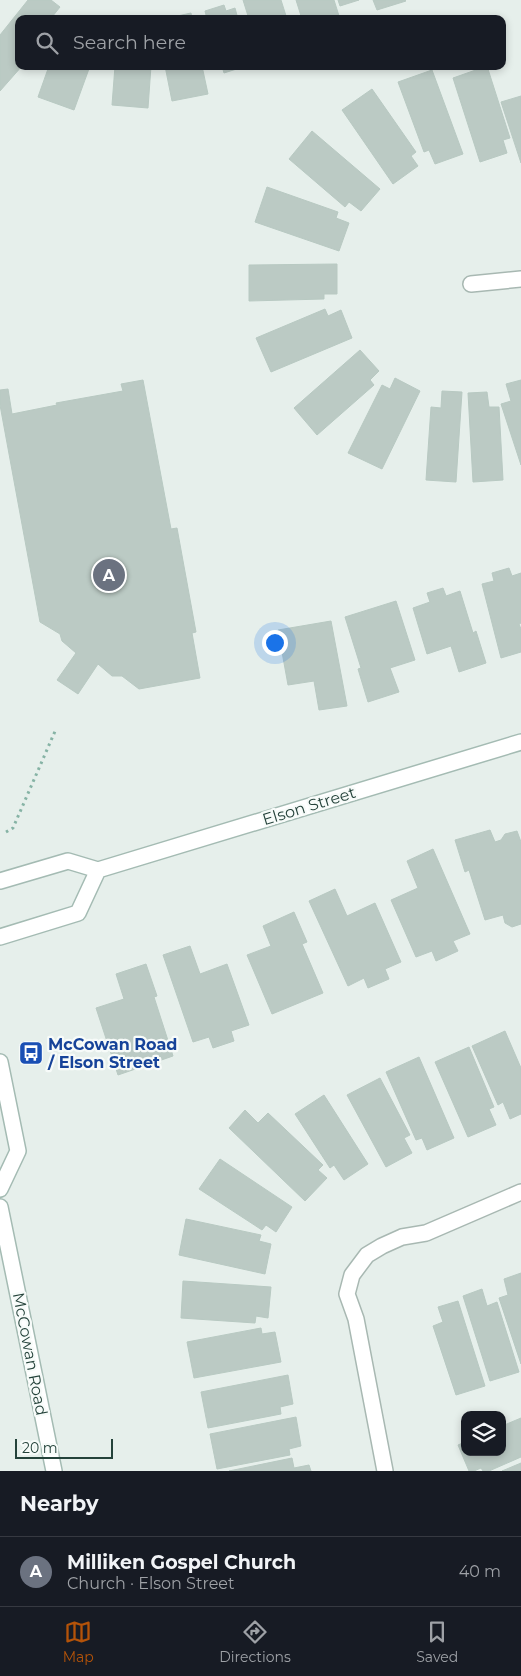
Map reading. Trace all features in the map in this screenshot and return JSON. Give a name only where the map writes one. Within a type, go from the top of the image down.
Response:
[{"type":"street","points":[[470,284],[521,279]]},
{"type":"street","name":"Elson Street","points":[[98,870],[521,742]]},
{"type":"street","points":[[0,881],[68,861],[98,870],[78,913],[0,937]]},
{"type":"street","points":[[0,1062],[18,1151],[0,1189]]},
{"type":"street","points":[[386,1471],[356,1319],[347,1294],[352,1275],[367,1255],[382,1246],[402,1237],[426,1233],[521,1192]]},
{"type":"street","name":"McCowan Road","points":[[0,1208],[54,1471]]},
{"type":"path","points":[[6,832],[13,828],[56,729]]},
{"type":"building","points":[[28,0],[51,0],[60,7],[54,15],[16,15]]},
{"type":"building","points":[[243,0],[281,0],[286,15],[248,15]]},
{"type":"building","points":[[296,0],[334,0],[339,15],[301,15]]},
{"type":"building","points":[[338,0],[359,0],[340,6]]},
{"type":"building","points":[[373,0],[405,0],[406,1],[377,10]]},
{"type":"building","points":[[224,5],[226,11],[235,8],[237,15],[206,15],[205,11]]},
{"type":"building","points":[[15,16],[15,70],[18,70],[0,91],[0,35]]},
{"type":"building","points":[[48,70],[89,70],[74,110],[38,97]]},
{"type":"building","points":[[115,70],[151,70],[148,108],[112,105]]},
{"type":"building","points":[[166,70],[203,70],[208,94],[172,101]]},
{"type":"building","points":[[432,70],[463,154],[435,164],[429,150],[424,152],[398,82]]},
{"type":"building","points":[[476,70],[488,70],[510,138],[503,140],[507,153],[480,162],[453,78]]},
{"type":"building","points":[[372,89],[416,152],[411,156],[418,166],[393,184],[342,110]]},
{"type":"building","points":[[521,96],[521,163],[501,102]]},
{"type":"building","points":[[312,131],[380,189],[361,211],[349,202],[345,207],[289,159]]},
{"type":"building","points":[[267,187],[338,212],[336,218],[349,223],[339,251],[255,222]]},
{"type":"building","points":[[337,264],[337,294],[324,294],[324,299],[249,301],[249,265]]},
{"type":"building","points":[[325,309],[328,316],[341,310],[352,338],[271,372],[256,338]]},
{"type":"building","points":[[360,350],[379,371],[370,380],[374,385],[317,435],[294,408]]},
{"type":"building","points":[[395,378],[420,391],[382,469],[348,453],[382,385],[390,389]]},
{"type":"building","points":[[143,380],[171,529],[177,528],[196,632],[192,633],[200,678],[139,689],[122,676],[112,676],[98,664],[78,694],[57,680],[76,653],[62,641],[60,634],[40,622],[0,405],[0,390],[8,389],[12,414],[57,405],[56,403],[123,391],[121,384]]},
{"type":"building","points":[[521,380],[521,465],[501,404],[511,401],[506,384]]},
{"type":"building","points":[[442,391],[462,392],[456,482],[426,480],[431,407],[441,408]]},
{"type":"building","points":[[487,392],[489,407],[499,407],[503,480],[473,482],[468,393]]},
{"type":"building","points":[[509,568],[512,576],[521,573],[521,623],[519,624],[521,629],[521,652],[501,658],[482,584],[494,581],[492,573]]},
{"type":"building","points":[[443,588],[446,596],[460,591],[473,633],[476,631],[486,663],[459,672],[451,646],[427,654],[413,608],[430,602],[427,593]]},
{"type":"building","points":[[396,601],[415,660],[390,668],[399,692],[368,702],[358,669],[361,668],[345,617]]},
{"type":"building","points":[[331,621],[347,706],[319,710],[314,681],[288,685],[278,630]]},
{"type":"building","points":[[490,830],[495,842],[501,840],[505,834],[517,831],[521,842],[521,924],[512,927],[505,923],[503,915],[485,920],[469,870],[465,872],[455,840]]},
{"type":"building","points":[[433,849],[470,934],[453,941],[458,951],[436,961],[432,951],[416,957],[391,900],[418,888],[407,861]]},
{"type":"building","points":[[335,889],[347,916],[375,903],[401,962],[385,969],[389,979],[368,988],[364,978],[348,986],[309,901]]},
{"type":"building","points":[[294,912],[307,942],[302,944],[323,993],[272,1014],[247,955],[271,946],[263,926]]},
{"type":"building","points":[[190,946],[200,974],[227,964],[249,1025],[231,1031],[234,1041],[213,1048],[209,1037],[193,1042],[163,955]]},
{"type":"building","points":[[146,964],[157,996],[154,997],[173,1056],[118,1075],[96,1008],[124,999],[116,974]]},
{"type":"building","points":[[505,1031],[521,1068],[521,1114],[510,1119],[503,1102],[498,1105],[472,1046]]},
{"type":"building","points":[[469,1047],[494,1107],[489,1109],[496,1125],[468,1137],[435,1062]]},
{"type":"building","points":[[419,1057],[454,1138],[427,1150],[422,1138],[416,1140],[386,1072]]},
{"type":"building","points":[[380,1078],[410,1135],[404,1138],[412,1153],[386,1167],[347,1095]]},
{"type":"building","points":[[324,1095],[368,1164],[344,1180],[334,1165],[330,1168],[295,1114]]},
{"type":"building","points":[[245,1110],[258,1123],[268,1113],[323,1165],[318,1170],[327,1178],[305,1201],[229,1128]]},
{"type":"building","points":[[220,1159],[292,1207],[276,1232],[266,1225],[262,1230],[199,1189]]},
{"type":"building","points":[[186,1219],[261,1235],[259,1241],[271,1244],[265,1274],[179,1255]]},
{"type":"building","points":[[521,1273],[521,1364],[499,1298],[508,1295],[504,1279]]},
{"type":"building","points":[[183,1281],[271,1287],[268,1318],[256,1316],[255,1323],[181,1318]]},
{"type":"building","points":[[482,1289],[487,1306],[497,1302],[519,1372],[490,1381],[463,1296]]},
{"type":"building","points":[[458,1301],[485,1386],[456,1395],[433,1326],[443,1322],[438,1307]]},
{"type":"building","points":[[261,1328],[262,1334],[275,1332],[281,1362],[194,1378],[187,1342]]},
{"type":"building","points":[[288,1375],[293,1404],[280,1407],[281,1414],[208,1428],[201,1392]]},
{"type":"building","points":[[296,1417],[301,1446],[289,1449],[290,1455],[217,1469],[210,1434]]},
{"type":"building","points":[[521,1418],[521,1457],[489,1471],[483,1471],[481,1468],[469,1471],[463,1456],[506,1456],[506,1424]]},
{"type":"building","points":[[292,1458],[294,1468],[309,1465],[311,1471],[229,1471]]},
{"type":"building","points":[[521,1463],[521,1471],[502,1471]]},
{"type":"place","name":"Milliken Gospel Church","points":[[109,575]]},
{"type":"place","name":"McCowan Road / Elson Street","points":[[31,1053]]}]
